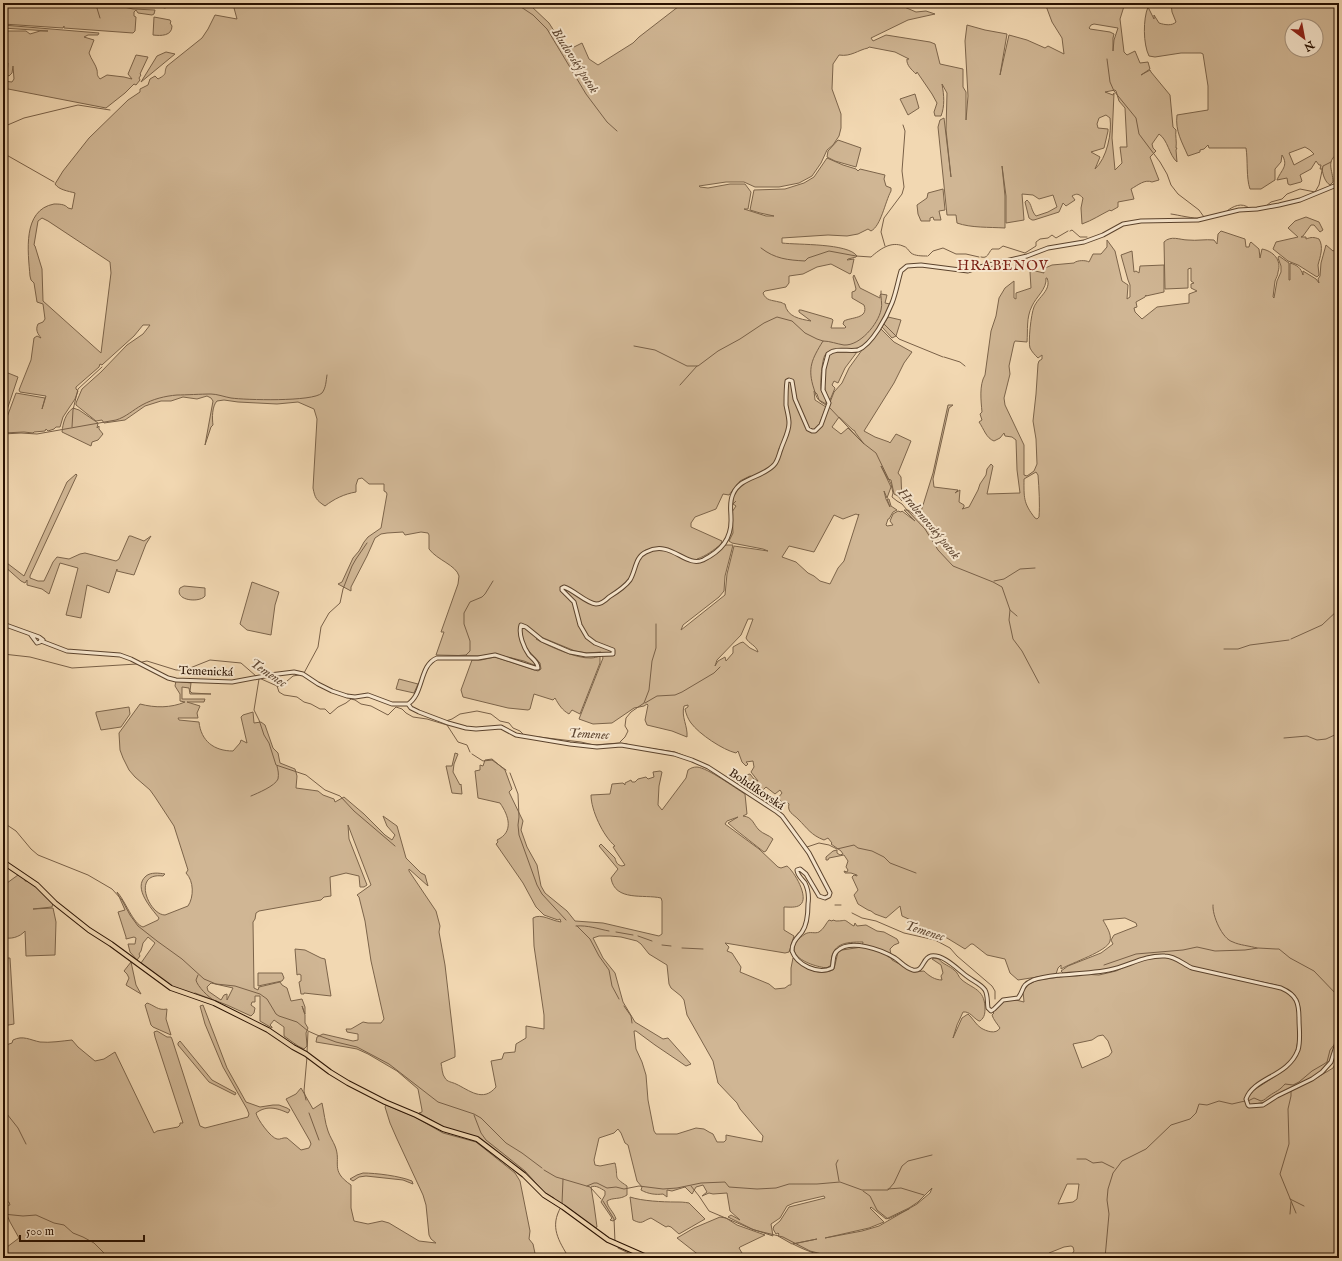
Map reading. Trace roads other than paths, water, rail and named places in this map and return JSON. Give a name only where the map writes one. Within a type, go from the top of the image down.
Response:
[{"type":"main road","points":[[3,862],[38,886],[53,902],[89,930],[171,988],[214,1003],[268,1030],[348,1083],[395,1106],[416,1114],[443,1129],[477,1139],[524,1175],[544,1195],[564,1207],[597,1232],[617,1245],[649,1258]]},
{"type":"street","points":[[408,704],[414,698],[428,665],[434,659],[478,658],[495,655],[538,668],[538,665],[523,645],[520,628],[521,625],[542,640],[570,652],[586,655],[613,654],[613,650],[595,643],[585,633],[580,625],[574,602],[562,590],[562,588],[564,587],[569,589],[593,603],[600,603],[627,584],[640,555],[648,551],[658,548],[671,550],[690,561],[695,562],[703,560],[721,547],[728,539],[731,532],[730,504],[734,491],[743,482],[768,470],[777,462],[787,434],[788,426],[786,404],[787,381],[789,380],[792,382],[795,399],[808,429],[815,431],[821,425],[829,403],[824,390],[824,370],[828,354],[836,350],[858,350],[865,346],[880,327],[892,303],[901,271],[907,266],[921,265],[968,271],[980,266],[1022,257],[1048,248],[1084,242],[1103,235],[1123,224],[1141,221],[1198,220],[1239,210],[1279,206],[1300,200],[1339,184]]},
{"type":"street","name":"Temenická","points":[[3,624],[30,634],[36,638],[40,637],[41,640],[50,645],[64,650],[120,655],[168,678],[176,680],[232,682],[279,673],[297,673],[306,676],[332,691],[347,696],[355,697],[368,695],[392,704],[408,704]]},
{"type":"street","name":"Temenická","points":[[36,638],[35,641],[37,643],[41,640]]},
{"type":"street","name":"Bohdíkovská","points":[[408,704],[411,708],[420,712],[466,728],[476,729],[501,727],[516,735],[570,744],[597,747],[621,745],[674,754],[708,767],[777,812],[785,820],[808,851],[830,893],[829,896],[825,898],[819,896],[806,874],[800,869],[797,870],[797,873],[807,889],[808,904],[804,927],[802,932],[796,938],[792,951],[795,957],[808,967],[816,970],[827,970],[832,968],[834,956],[837,950],[851,946],[872,947],[896,959],[906,967],[915,970],[920,969],[931,956],[936,957],[955,965],[967,976],[983,987],[986,994],[988,1008],[991,1011],[994,1010],[1003,1000],[1018,998],[1023,988],[1035,980],[1053,976],[1109,970],[1146,957],[1157,955],[1173,957],[1192,968],[1275,986],[1288,991],[1293,995],[1297,1002],[1299,1009],[1298,1050],[1288,1065],[1251,1091],[1246,1101],[1250,1106],[1262,1105],[1312,1079],[1328,1067],[1335,1053],[1339,1037]]},
{"type":"waterway","points":[[82,3],[94,5],[103,3]]},
{"type":"waterway","name":"Bludovský potok","points":[[515,3],[533,15],[547,29],[586,94],[607,122],[617,131]]},
{"type":"waterway","points":[[96,5],[100,18]]},
{"type":"waterway","points":[[1107,59],[1110,82],[1114,91],[1136,118],[1139,134],[1160,162],[1171,185],[1178,194],[1199,210],[1204,217]]},
{"type":"waterway","points":[[3,127],[24,118],[78,105],[110,110]]},
{"type":"waterway","points":[[885,246],[881,232],[884,218],[902,194],[904,187],[902,171],[905,131],[903,125]]},
{"type":"waterway","points":[[3,153],[54,182]]},
{"type":"waterway","name":"Hrabenovský potok","points":[[1266,206],[1271,202],[1282,199],[1287,194],[1300,189],[1315,192],[1319,185],[1323,166],[1331,162]]},
{"type":"waterway","name":"Hrabenovský potok","points":[[1227,211],[1238,205],[1243,205],[1249,208]]},
{"type":"waterway","name":"Hrabenovský potok","points":[[1171,214],[1201,218]]},
{"type":"waterway","name":"Hrabenovský potok","points":[[1070,231],[1072,230],[1080,237],[1087,237]]},
{"type":"waterway","name":"Hrabenovský potok","points":[[981,257],[987,256],[992,249],[999,249],[1003,246],[1025,253],[1036,246],[1036,242],[1040,239],[1048,238],[1052,235],[1056,238],[1068,231]]},
{"type":"waterway","points":[[761,248],[771,255],[805,261],[808,258],[829,251],[871,257],[878,251],[894,244],[904,246],[914,255],[927,256]]},
{"type":"waterway","name":"Hrabenovský potok","points":[[928,256],[933,251],[943,248],[956,254],[966,254],[979,257]]},
{"type":"waterway","name":"Hrabenovský potok","points":[[826,405],[818,399],[812,382],[811,369],[813,359],[823,341],[844,345],[856,342],[862,338],[876,322],[879,316],[882,308],[881,291]]},
{"type":"waterway","points":[[634,346],[655,350],[687,366],[698,366],[718,351],[764,323],[777,317],[792,321],[805,333],[823,341]]},
{"type":"waterway","points":[[884,324],[899,339],[943,357]]},
{"type":"waterway","points":[[944,357],[960,362],[965,366]]},
{"type":"waterway","points":[[680,385],[697,366]]},
{"type":"waterway","points":[[72,427],[73,410],[78,389],[102,367]]},
{"type":"waterway","points":[[3,434],[37,434],[116,420],[146,403],[173,395],[216,394],[231,398],[264,400],[306,398],[322,393],[325,387],[327,375]]},
{"type":"waterway","name":"Hrabenovský potok","points":[[829,407],[863,443],[876,453],[891,484],[893,493],[892,497],[902,504],[925,529],[938,550],[953,566],[1002,587],[1010,610],[1009,620],[1013,639],[1022,651],[1039,683]]},
{"type":"waterway","points":[[304,673],[318,647],[321,627],[329,613],[340,603],[343,589],[352,566],[367,543]]},
{"type":"waterway","points":[[994,581],[1004,579],[1020,569],[1035,568]]},
{"type":"waterway","points":[[436,657],[466,655],[470,651],[470,641],[464,624],[464,613],[470,602],[482,597],[493,581]]},
{"type":"waterway","points":[[1291,639],[1322,625],[1339,609]]},
{"type":"waterway","name":"Hrabenovský potok","points":[[1010,610],[1017,616]]},
{"type":"waterway","points":[[620,742],[628,731],[625,726],[626,718],[631,712],[644,703],[649,690],[652,661],[656,648],[656,624]]},
{"type":"waterway","points":[[1224,649],[1238,649],[1250,645],[1289,640]]},
{"type":"waterway","name":"Temenec","points":[[3,654],[30,657],[72,668],[137,664]]},
{"type":"waterway","name":"Temenec","points":[[142,662],[147,661],[176,670],[185,670],[210,660],[241,663],[256,676]]},
{"type":"waterway","points":[[645,703],[657,696],[675,695],[682,692],[714,673],[720,667]]},
{"type":"waterway","points":[[277,686],[280,687],[293,676],[299,675]]},
{"type":"waterway","name":"Temenec","points":[[259,678],[277,686],[279,692],[284,695],[297,697],[320,709],[325,709],[330,714],[351,699],[361,704],[371,706],[388,715],[396,707],[402,709],[413,717],[427,719],[447,725],[458,742],[467,745],[470,752]]},
{"type":"waterway","points":[[259,679],[254,710],[264,735],[269,743],[276,765],[306,775],[325,790],[340,796],[354,811],[395,846]]},
{"type":"waterway","name":"Temenec","points":[[446,721],[460,714],[477,711],[491,714],[500,721],[509,723],[513,728],[520,731],[524,735]]},
{"type":"waterway","points":[[1284,738],[1307,736],[1317,740],[1326,739],[1339,733]]},
{"type":"waterway","name":"Temenec","points":[[539,737],[594,745],[619,743],[627,744]]},
{"type":"waterway","name":"Temenec","points":[[648,748],[675,752],[702,763]]},
{"type":"waterway","points":[[472,754],[483,761],[492,760],[506,770]]},
{"type":"waterway","points":[[251,796],[266,789],[276,782],[278,779],[277,766]]},
{"type":"waterway","points":[[510,773],[518,794],[519,835],[537,885],[542,894],[566,920]]},
{"type":"waterway","name":"Temenec","points":[[724,776],[753,794]]},
{"type":"waterway","name":"Temenec","points":[[772,807],[782,814]]},
{"type":"waterway","points":[[3,818],[7,825],[16,831],[38,855],[88,875],[112,889],[122,900],[138,926],[182,959],[204,979],[216,984],[235,986],[260,994],[267,999],[276,1014],[279,1016],[297,1022],[308,1031],[317,1035],[336,1042],[357,1047],[389,1064],[438,1102],[474,1114],[481,1118],[506,1143],[542,1168]]},
{"type":"waterway","name":"Temenec","points":[[794,830],[808,850]]},
{"type":"waterway","points":[[807,847],[819,843],[829,845],[837,849],[854,845],[858,848],[872,851],[884,857],[890,863],[916,873]]},
{"type":"waterway","name":"Temenec","points":[[835,905],[841,905]]},
{"type":"waterway","points":[[1213,905],[1214,915],[1218,926],[1229,940],[1235,943],[1257,948]]},
{"type":"waterway","name":"Temenec","points":[[852,913],[904,933],[935,940],[950,948],[957,956],[992,986],[995,991],[995,999]]},
{"type":"waterway","points":[[576,926],[609,931]]},
{"type":"waterway","points":[[577,926],[590,939],[599,956],[609,970],[612,986],[619,999]]},
{"type":"waterway","points":[[616,932],[633,935]]},
{"type":"waterway","points":[[638,936],[652,941]]},
{"type":"waterway","points":[[662,945],[671,946]]},
{"type":"waterway","points":[[1104,965],[1136,954],[1183,950],[1197,947],[1215,951],[1258,948],[1279,949],[1290,958],[1314,971],[1339,997]]},
{"type":"waterway","points":[[682,948],[703,949]]},
{"type":"waterway","points":[[198,975],[196,980],[199,985],[207,995],[215,1001]]},
{"type":"waterway","points":[[624,1006],[631,1016],[632,1023]]},
{"type":"waterway","points":[[1248,1101],[1254,1098],[1261,1101],[1264,1100],[1285,1084],[1293,1085],[1299,1082],[1312,1071],[1327,1062],[1330,1050],[1334,1045],[1339,1026]]},
{"type":"waterway","points":[[307,1052],[308,1032]]},
{"type":"waterway","points":[[306,1100],[304,1091],[307,1057]]},
{"type":"waterway","points":[[1291,1091],[1288,1109],[1289,1144],[1280,1174],[1296,1213]]},
{"type":"waterway","points":[[1105,1258],[1109,1214],[1107,1200],[1108,1189],[1113,1173],[1122,1161],[1146,1149],[1171,1125],[1190,1119],[1196,1113],[1199,1104],[1207,1105],[1219,1101],[1232,1104],[1245,1101]]},
{"type":"waterway","points":[[3,1109],[18,1128],[26,1144]]},
{"type":"waterway","points":[[309,1113],[319,1140]]},
{"type":"waterway","points":[[474,1115],[481,1133],[486,1140],[525,1171],[544,1192],[554,1198]]},
{"type":"waterway","points":[[587,1186],[597,1183],[607,1188],[616,1187],[624,1189],[639,1186],[663,1189],[701,1183],[725,1182],[729,1187],[757,1189],[776,1188],[789,1184],[840,1182],[862,1190],[888,1190],[894,1183],[902,1166],[908,1161],[932,1155]]},
{"type":"waterway","points":[[1077,1159],[1086,1159],[1093,1163],[1102,1162],[1114,1168]]},
{"type":"waterway","points":[[838,1160],[836,1164],[839,1181]]},
{"type":"waterway","points":[[544,1170],[556,1177],[590,1187],[601,1199]]},
{"type":"waterway","points":[[562,1204],[563,1179]]},
{"type":"waterway","points":[[691,1186],[709,1211],[754,1230],[783,1237],[810,1251],[838,1258]]},
{"type":"waterway","points":[[888,1189],[901,1188],[924,1195]]},
{"type":"waterway","points":[[863,1191],[870,1196],[877,1210],[888,1219],[909,1209]]},
{"type":"waterway","points":[[1290,1199],[1304,1206]]},
{"type":"waterway","points":[[603,1201],[614,1219],[615,1242]]},
{"type":"waterway","points":[[1290,1214],[1291,1202]]},
{"type":"waterway","points":[[561,1207],[557,1214],[557,1234],[569,1258]]},
{"type":"waterway","points":[[3,1214],[23,1216],[36,1215],[54,1223],[64,1225],[73,1233],[94,1243],[109,1258]]},
{"type":"waterway","points":[[618,1248],[639,1258]]},
{"type":"district","name":"HRABENOV","points":[[1003,265]]}]
